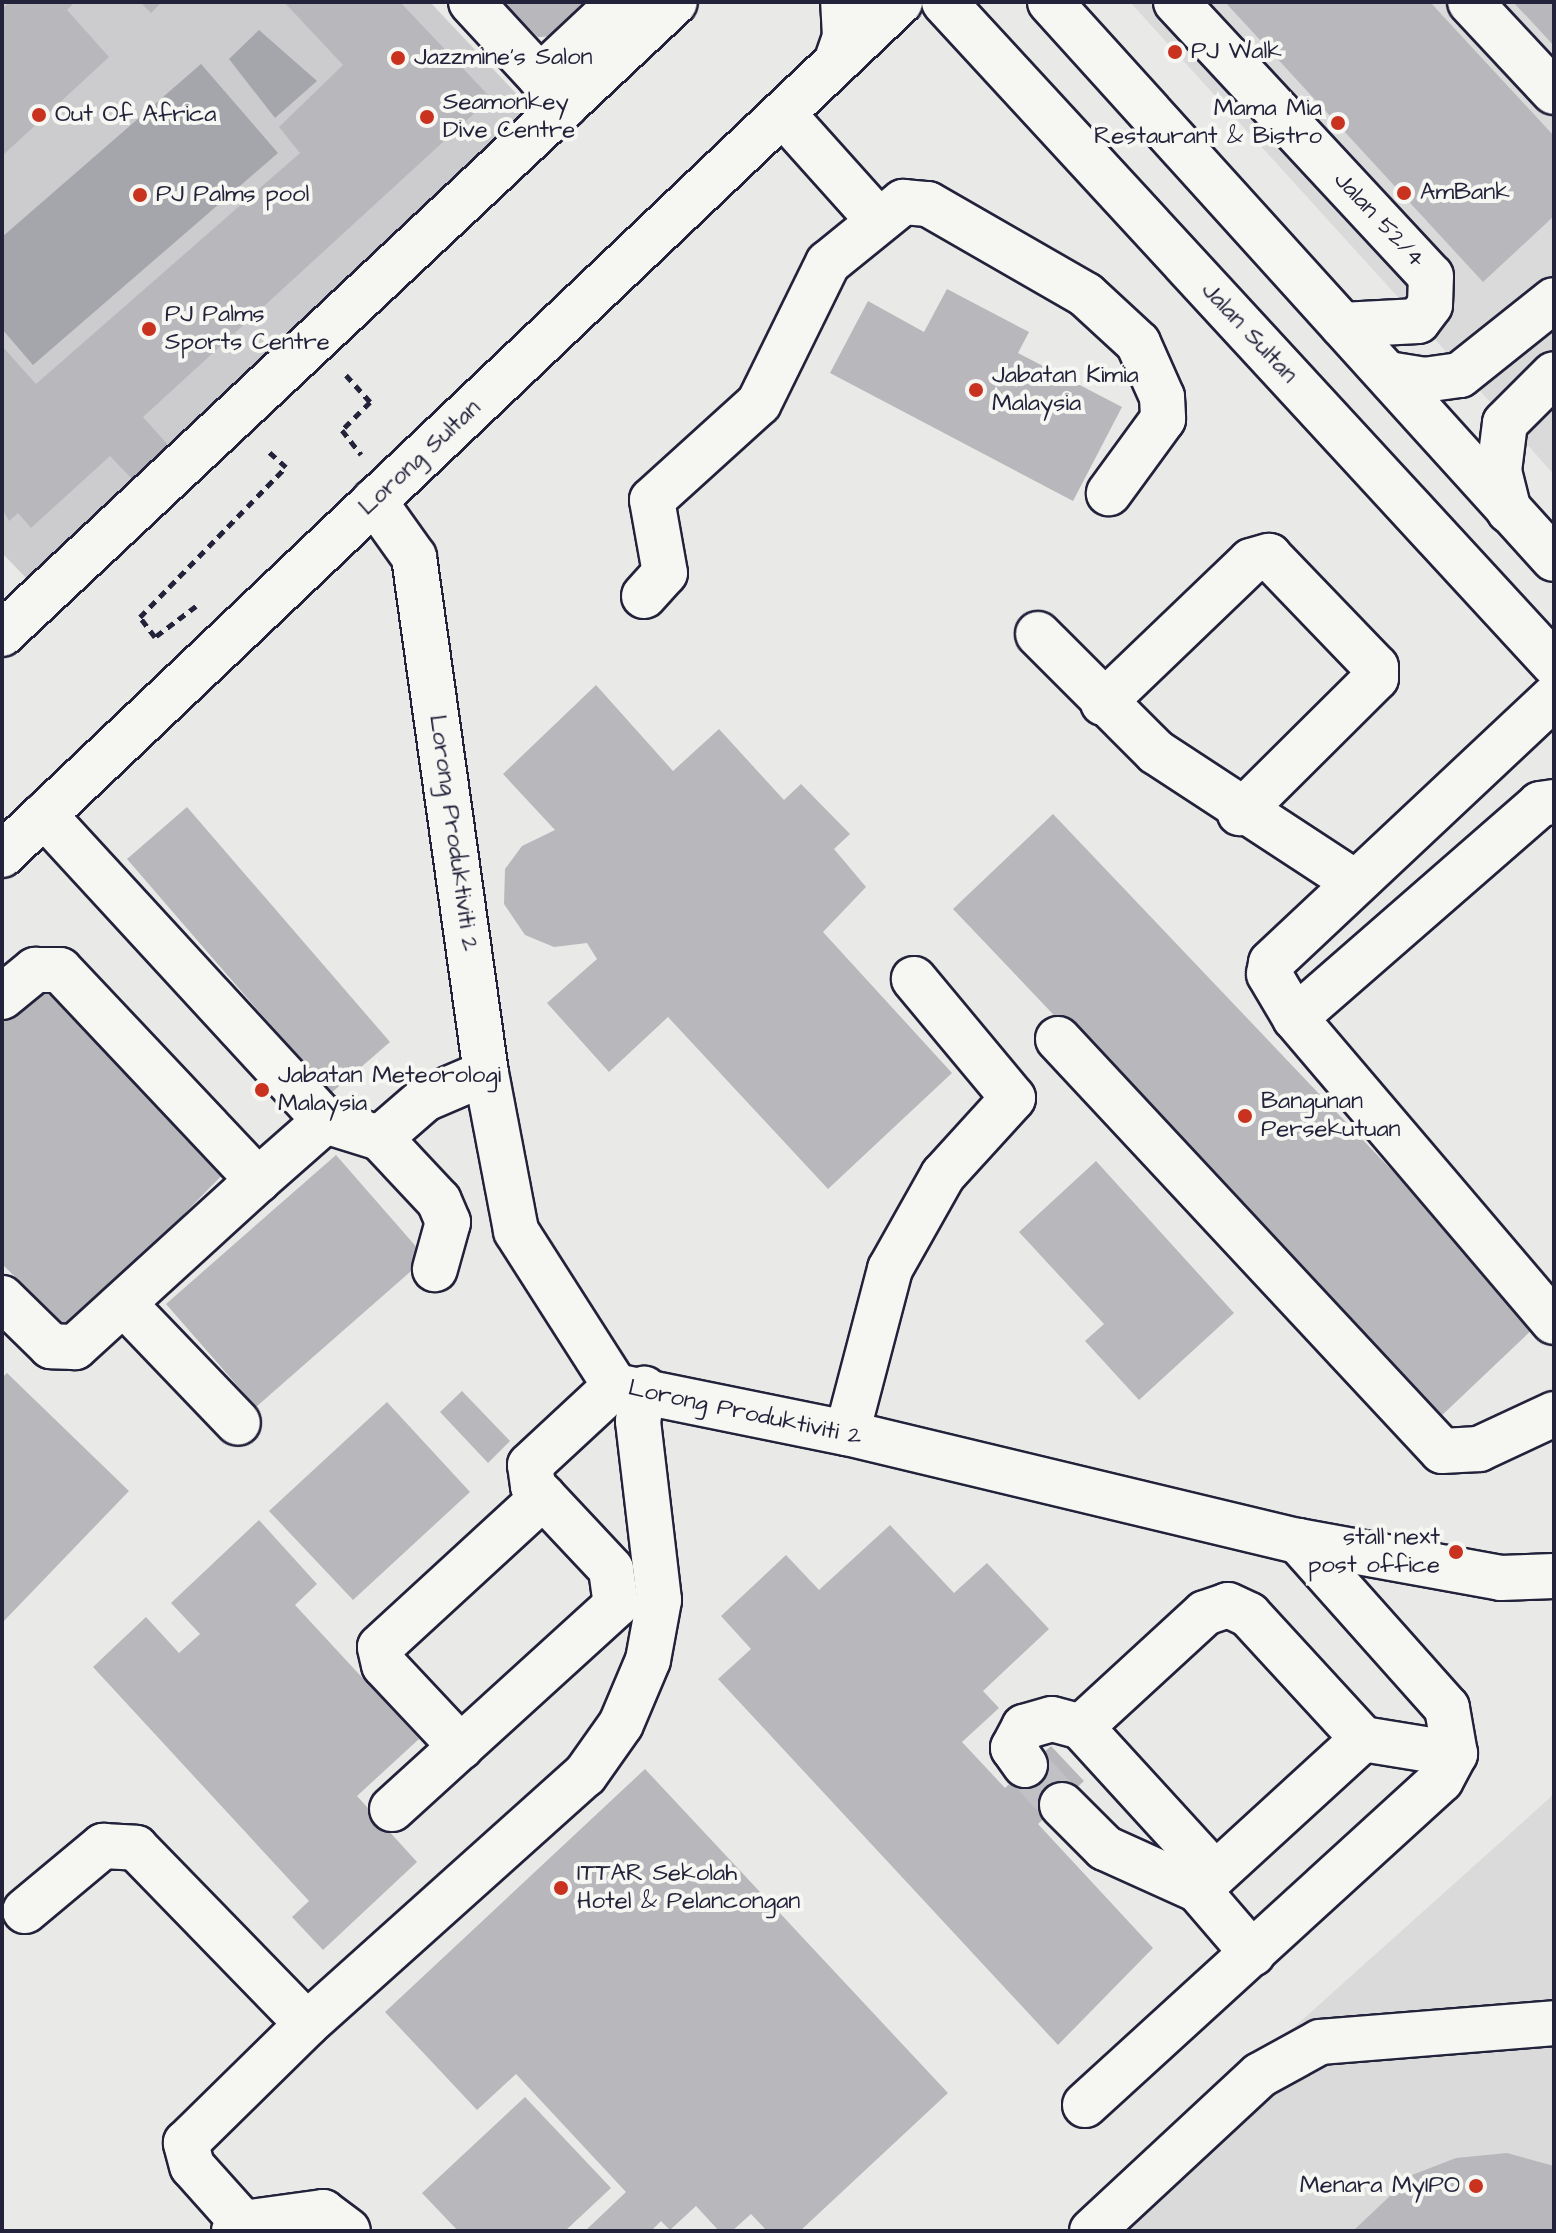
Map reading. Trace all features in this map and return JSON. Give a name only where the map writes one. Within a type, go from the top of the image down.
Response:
[{"type":"street","points":[[471,2],[553,91]]},
{"type":"street","points":[[2,634],[553,91],[620,2]]},
{"type":"street","points":[[553,91],[675,2]]},
{"type":"street","points":[[837,60],[845,37],[843,2]]},
{"type":"street","name":"Lorong Sultan","points":[[2,855],[900,2]]},
{"type":"street","name":"Jalan Sultan","points":[[944,2],[1554,664]]},
{"type":"street","points":[[1050,2],[1554,559]]},
{"type":"street","name":"Jalan 52/4","points":[[1176,2],[1431,276],[1430,305],[1418,321],[1342,325]]},
{"type":"street","points":[[1470,2],[1554,92]]},
{"type":"street","points":[[783,114],[878,220]]},
{"type":"street","points":[[644,596],[665,573],[652,500],[759,403],[828,263],[903,202],[928,204],[1086,295],[1138,343],[1163,419],[1109,493]]},
{"type":"street","points":[[1388,374],[1424,380],[1460,375],[1554,300]]},
{"type":"street","points":[[1509,511],[1499,471],[1505,423],[1554,374]]},
{"type":"street","name":"Lorong Produktiviti 2","points":[[374,501],[414,557],[486,1073],[516,1231],[629,1387],[847,1433],[1298,1541],[1501,1578],[1554,1576]]},
{"type":"street","points":[[1103,703],[1251,561],[1269,556],[1376,667],[1376,678],[1240,813]]},
{"type":"street","points":[[1038,634],[1103,703],[1240,813],[1355,882]]},
{"type":"street","points":[[1554,697],[1271,963],[1270,986],[1554,1322]]},
{"type":"street","points":[[1295,1018],[1540,804],[1554,802]]},
{"type":"street","points":[[44,815],[325,1121],[380,1138],[445,1211],[435,1269]]},
{"type":"street","points":[[2,997],[35,970],[60,970],[258,1180]]},
{"type":"street","points":[[847,1433],[890,1269],[943,1175],[1013,1098],[914,979]]},
{"type":"street","points":[[1058,1039],[1442,1451],[1479,1449],[1554,1414]]},
{"type":"street","points":[[380,1138],[425,1099],[486,1073]]},
{"type":"street","points":[[8,1315],[63,1349],[75,1347],[325,1121]]},
{"type":"street","points":[[125,1305],[238,1423]]},
{"type":"street","points":[[348,2231],[323,2212],[239,2227],[192,2166],[186,2143],[307,2024],[585,1775],[621,1724],[648,1660],[659,1600],[638,1421],[629,1387],[530,1465],[543,1497],[611,1569],[616,1605],[392,1809]]},
{"type":"street","points":[[461,1747],[384,1665],[380,1647],[543,1497]]},
{"type":"street","points":[[1085,2105],[1441,1780],[1455,1754],[1447,1708],[1298,1541]]},
{"type":"street","points":[[1081,1727],[1205,1613],[1228,1605],[1249,1615],[1363,1739],[1455,1754]]},
{"type":"street","points":[[1025,1765],[1013,1748],[1024,1727],[1052,1719],[1081,1727],[1206,1882],[1253,1954]]},
{"type":"street","points":[[1206,1882],[1363,1739]]},
{"type":"street","points":[[1062,1805],[1105,1848],[1206,1882]]},
{"type":"street","points":[[25,1911],[103,1846],[136,1848],[307,2024]]},
{"type":"street","points":[[1092,2231],[1260,2075],[1320,2042],[1554,2023]]},
{"type":"path","points":[[346,375],[370,402],[342,430],[378,475],[362,487],[374,501]]},
{"type":"path","points":[[203,601],[155,637],[140,617],[286,467],[267,450]]},
{"type":"shaded area","name":"PJ Palms Sports Centre","points":[[2,2],[430,2],[528,106],[31,583],[2,553]]},
{"type":"shaded area","name":"PJ Walk","points":[[1130,2],[1554,2],[1554,475],[1396,295]]},
{"type":"shaded area","points":[[259,30],[317,81],[275,118],[229,59]]},
{"type":"shaded area","name":"PJ Palms pool","points":[[201,64],[278,153],[33,365],[2,329],[2,237]]},
{"type":"shaded area","points":[[1554,1794],[1554,2231],[1067,2231]]},
{"type":"building","points":[[10,2],[75,2],[67,10],[109,57],[2,156],[2,9]]},
{"type":"building","points":[[140,2],[162,2],[151,13]]},
{"type":"building","points":[[284,2],[400,2],[491,98],[143,417],[168,445],[132,479],[110,456],[31,528],[18,513],[9,521],[2,508],[2,346],[36,384],[300,153],[279,127],[343,65]]},
{"type":"building","points":[[499,2],[598,2],[561,36],[538,37]]},
{"type":"building","points":[[1225,2],[1430,2],[1554,136],[1554,216],[1483,282]]},
{"type":"building","points":[[1513,2],[1554,2],[1554,46],[1533,23]]},
{"type":"building","name":"Jabatan Kimia Malaysia","points":[[947,289],[1029,332],[1018,353],[1122,407],[1073,501],[830,373],[868,301],[924,332]]},
{"type":"building","points":[[596,685],[673,771],[719,729],[784,800],[801,784],[850,834],[834,849],[866,887],[823,932],[952,1073],[828,1189],[668,1017],[609,1072],[547,1003],[597,959],[587,943],[554,947],[525,935],[504,904],[505,869],[522,846],[555,830],[503,774]]},
{"type":"building","points":[[187,807],[390,1042],[330,1094],[127,859]]},
{"type":"building","name":"Bangunan Persekutuan","points":[[1053,814],[1538,1324],[1438,1419],[953,909]]},
{"type":"building","points":[[36,979],[229,1168],[70,1331],[2,1264],[2,1015]]},
{"type":"building","points":[[336,1155],[426,1258],[256,1407],[166,1304]]},
{"type":"building","points":[[1096,1161],[1234,1313],[1139,1400],[1085,1341],[1104,1324],[1019,1232]]},
{"type":"building","points":[[7,1373],[129,1491],[2,1623],[2,1378]]},
{"type":"building","points":[[462,1391],[510,1441],[488,1463],[440,1412]]},
{"type":"building","points":[[387,1402],[470,1492],[353,1600],[269,1511]]},
{"type":"building","points":[[259,1520],[317,1584],[295,1605],[419,1739],[357,1796],[417,1862],[323,1950],[292,1917],[309,1901],[93,1667],[146,1617],[179,1653],[200,1634],[171,1603]]},
{"type":"building","points":[[890,1525],[954,1593],[987,1563],[1049,1629],[983,1691],[999,1708],[962,1742],[1005,1788],[1051,1746],[1084,1781],[1038,1824],[1153,1948],[1058,2045],[718,1679],[751,1649],[721,1616],[786,1555],[819,1590]]},
{"type":"building","points":[[645,1769],[948,2093],[800,2231],[767,2231],[751,2214],[732,2231],[719,2231],[696,2206],[670,2230],[661,2221],[651,2231],[585,2231],[626,2192],[516,2074],[477,2110],[385,2012]]},
{"type":"building","points":[[525,2097],[611,2188],[565,2231],[458,2231],[422,2193]]},
{"type":"building","name":"Menara MyIPO","points":[[1507,2153],[1554,2166],[1554,2231],[1353,2231],[1412,2175],[1456,2158]]},
{"type":"tunnel","points":[[1025,1765],[1062,1805]]},
{"type":"place","name":"PJ Walk","points":[[1175,52]]},
{"type":"place","name":"Jazzmine's Salon","points":[[398,58]]},
{"type":"place","name":"Out Of Africa","points":[[39,115]]},
{"type":"place","name":"Seamonkey Dive Centre","points":[[427,117]]},
{"type":"place","name":"Mama Mia Restaurant & Bistro","points":[[1338,123]]},
{"type":"place","name":"AmBank","points":[[1404,193]]},
{"type":"place","name":"PJ Palms pool","points":[[140,195]]},
{"type":"place","name":"PJ Palms Sports Centre","points":[[149,329]]},
{"type":"place","name":"Jabatan Kimia Malaysia","points":[[976,390]]},
{"type":"place","name":"Jabatan Meteorologi Malaysia","points":[[262,1090]]},
{"type":"place","name":"Bangunan Persekutuan","points":[[1245,1116]]},
{"type":"place","name":"stall next post office","points":[[1456,1552]]},
{"type":"place","name":"ITTAR Sekolah Hotel & Pelancongan","points":[[561,1888]]},
{"type":"place","name":"Menara MyIPO","points":[[1476,2186]]}]
